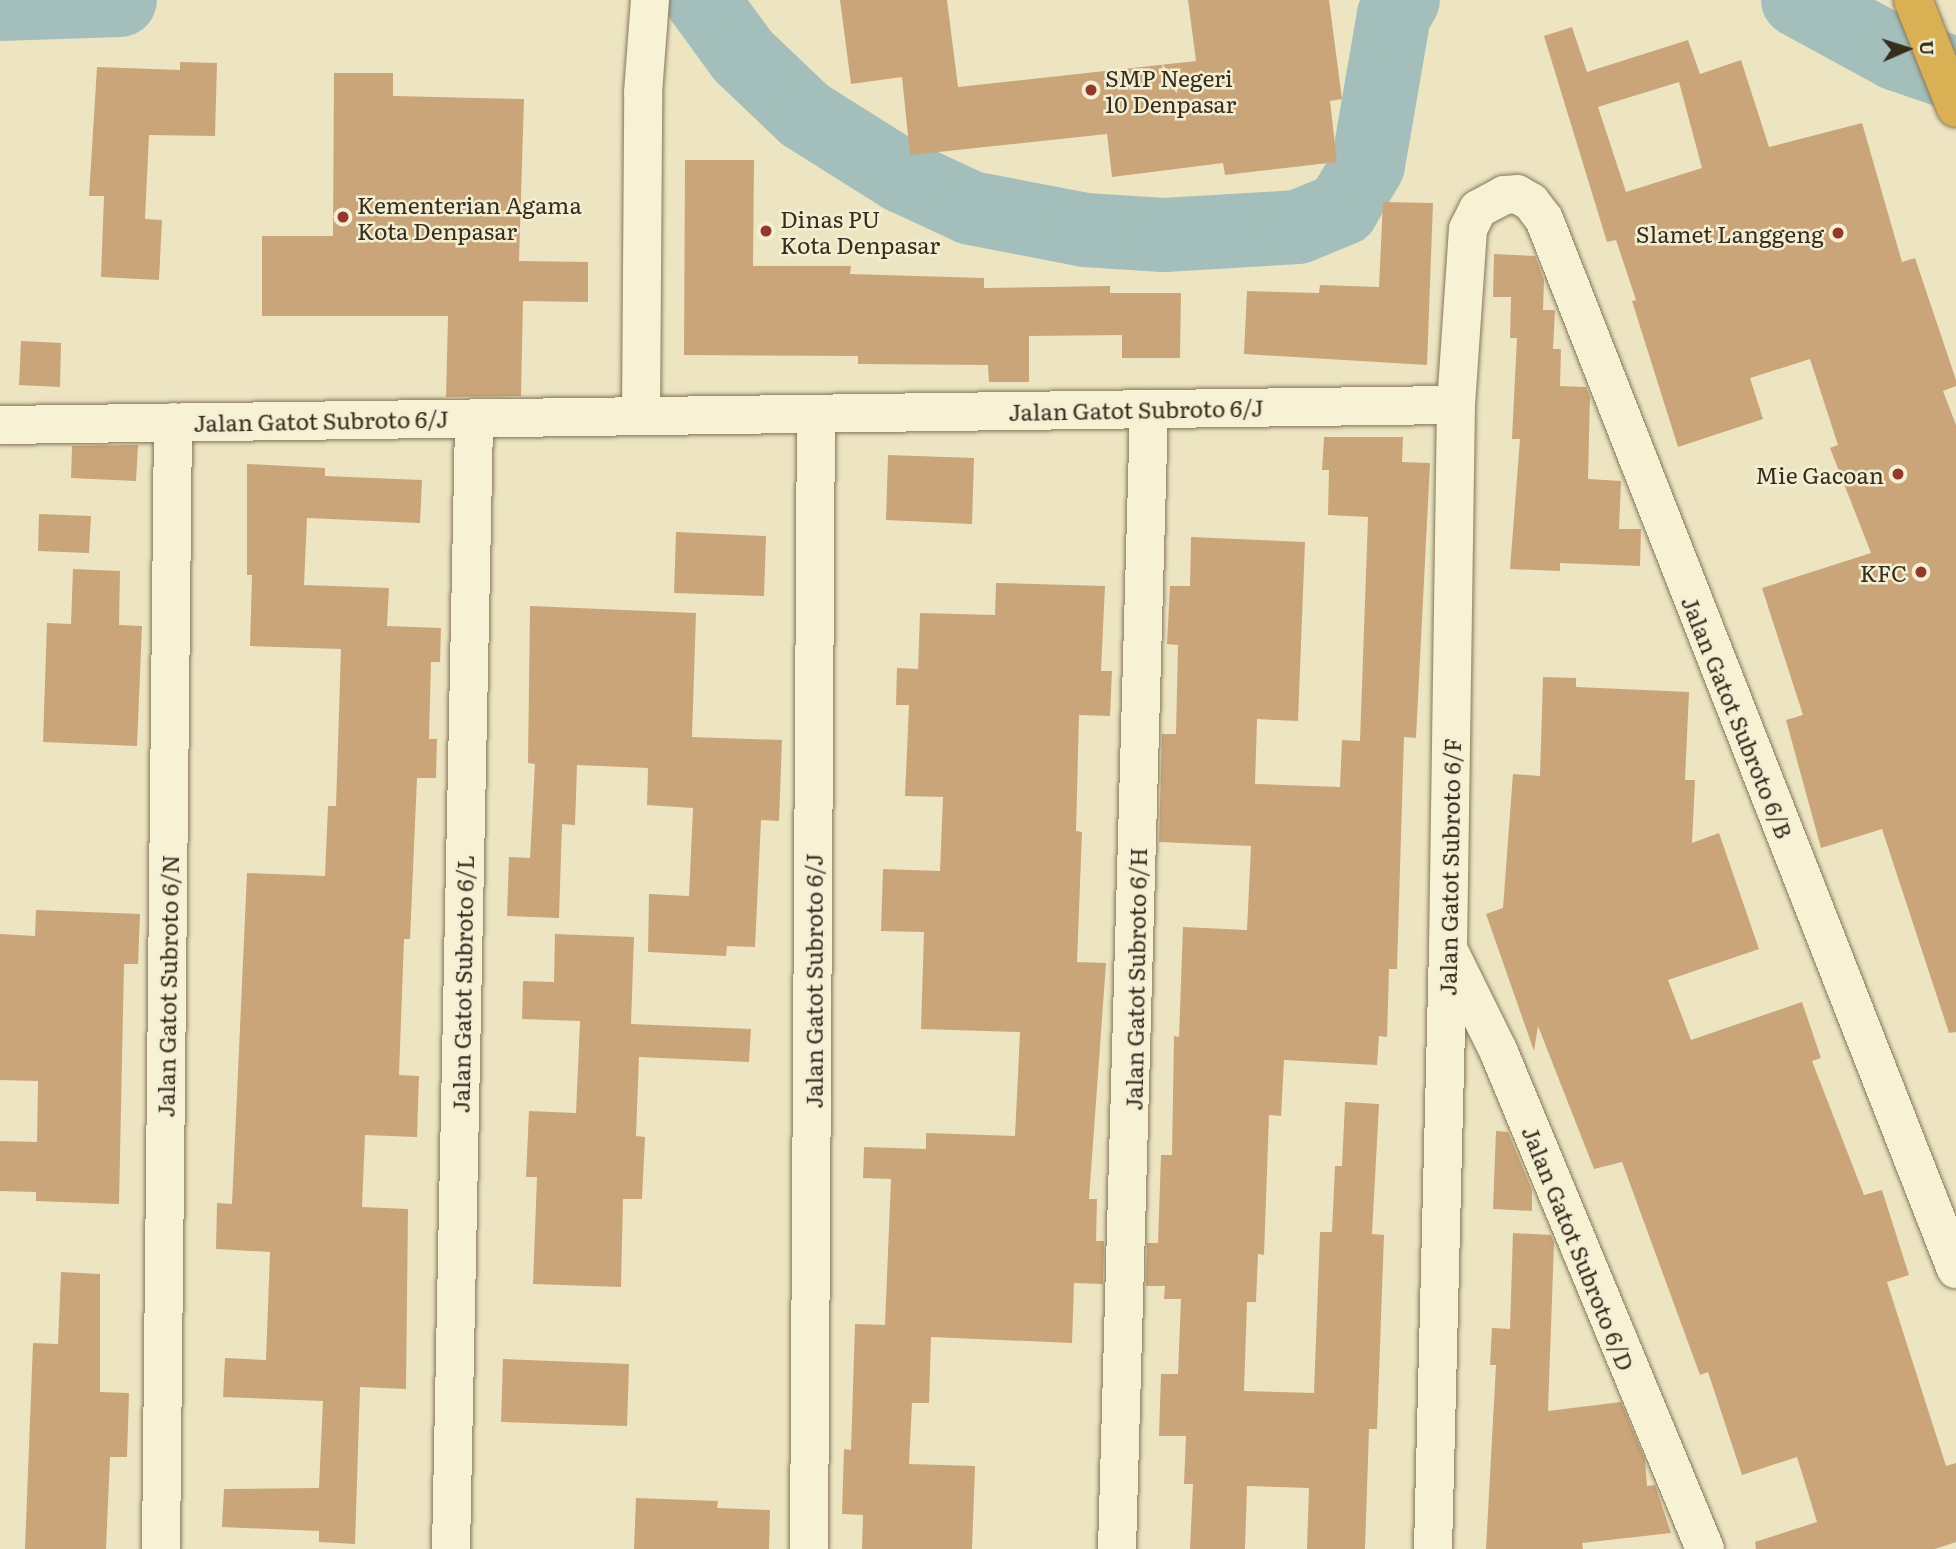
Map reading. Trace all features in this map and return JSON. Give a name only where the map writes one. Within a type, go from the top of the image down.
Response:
[{"type":"highway","points":[[1913,0],[1953,101]]},
{"type":"street","points":[[641,416],[643,93],[650,15]]},
{"type":"street","name":"Jalan Gatot Subroto 6/B","points":[[1495,198],[1517,194],[1531,202],[1544,219],[1956,1269]]},
{"type":"street","name":"Jalan Gatot Subroto 6/F","points":[[1433,1549],[1448,949],[1456,405],[1468,229],[1478,209],[1495,198]]},
{"type":"street","name":"Jalan Gatot Subroto 6/J","points":[[0,425],[1456,405]]},
{"type":"street","name":"Jalan Gatot Subroto 6/H","points":[[1118,1549],[1149,409]]},
{"type":"street","name":"Jalan Gatot Subroto 6/J","points":[[809,1549],[816,414]]},
{"type":"street","name":"Jalan Gatot Subroto 6/L","points":[[451,1549],[474,418]]},
{"type":"street","name":"Jalan Gatot Subroto 6/N","points":[[161,1549],[173,422]]},
{"type":"street","name":"Jalan Gatot Subroto 6/D","points":[[1448,949],[1498,1050],[1705,1549]]},
{"type":"building","points":[[840,0],[947,0],[958,87],[1196,61],[1188,0],[1329,0],[1342,99],[1330,101],[1337,162],[1225,175],[1223,163],[1112,177],[1107,134],[910,155],[902,77],[851,84]]},
{"type":"building","points":[[1572,27],[1587,72],[1688,40],[1700,74],[1741,60],[1769,147],[1862,123],[1902,262],[1915,258],[1956,380],[1956,386],[1943,391],[1956,425],[1956,1032],[1949,1033],[1882,829],[1821,848],[1786,720],[1803,715],[1762,588],[1871,553],[1830,448],[1838,445],[1810,359],[1750,378],[1763,419],[1678,447],[1632,301],[1636,300],[1616,240],[1607,242],[1544,36]],"holes":[[[1679,82],[1702,168],[1626,192],[1598,107]]]},
{"type":"building","points":[[180,62],[217,63],[215,136],[149,135],[145,219],[162,220],[159,280],[101,277],[104,196],[89,196],[97,67],[180,70]]},
{"type":"building","points":[[334,73],[393,73],[393,96],[524,99],[519,261],[588,262],[588,302],[523,301],[521,396],[446,397],[448,316],[262,316],[262,236],[333,236]]},
{"type":"building","points":[[685,160],[754,160],[753,266],[851,266],[850,274],[984,278],[984,288],[1110,286],[1110,293],[1181,293],[1180,358],[1122,358],[1122,335],[1029,336],[1029,382],[989,382],[988,365],[858,364],[858,356],[684,355]]},
{"type":"building","points":[[1383,202],[1433,203],[1427,365],[1244,354],[1247,291],[1319,293],[1320,285],[1379,287]]},
{"type":"building","points":[[1494,254],[1535,256],[1544,280],[1543,310],[1555,310],[1553,349],[1561,349],[1560,386],[1586,387],[1590,397],[1588,479],[1621,481],[1619,529],[1641,529],[1640,566],[1560,563],[1560,571],[1510,569],[1520,439],[1512,439],[1517,338],[1510,338],[1511,297],[1493,297]]},
{"type":"building","points":[[21,341],[61,343],[60,387],[19,385]]},
{"type":"building","points":[[1324,437],[1403,437],[1402,462],[1430,463],[1416,738],[1404,737],[1397,969],[1389,969],[1387,1037],[1379,1036],[1377,1065],[1284,1060],[1281,1116],[1269,1115],[1264,1255],[1258,1254],[1256,1302],[1247,1302],[1244,1391],[1314,1393],[1320,1232],[1332,1232],[1335,1166],[1342,1166],[1345,1102],[1379,1104],[1372,1234],[1384,1235],[1377,1429],[1369,1429],[1365,1549],[1307,1549],[1309,1488],[1247,1486],[1245,1549],[1190,1549],[1193,1484],[1184,1484],[1186,1436],[1159,1436],[1161,1374],[1178,1374],[1181,1299],[1164,1299],[1165,1286],[1146,1286],[1147,1243],[1158,1243],[1161,1155],[1172,1155],[1174,1036],[1179,1037],[1183,927],[1247,930],[1251,846],[1159,842],[1162,734],[1176,734],[1178,645],[1167,644],[1170,586],[1190,586],[1191,537],[1305,542],[1298,721],[1257,719],[1255,784],[1340,787],[1342,740],[1360,741],[1368,517],[1328,515],[1329,470],[1322,470]]},
{"type":"building","points":[[138,445],[136,481],[71,478],[72,446]]},
{"type":"building","points":[[888,455],[974,458],[972,524],[886,520]]},
{"type":"building","points":[[247,464],[325,468],[325,476],[422,480],[420,523],[307,518],[304,585],[389,588],[387,626],[441,628],[440,662],[431,662],[429,739],[437,739],[436,778],[417,778],[410,939],[404,939],[399,1075],[419,1076],[417,1137],[365,1135],[362,1207],[408,1209],[406,1389],[360,1387],[355,1544],[319,1542],[319,1531],[222,1527],[224,1489],[319,1488],[323,1401],[223,1397],[225,1358],[266,1360],[270,1252],[216,1249],[217,1203],[232,1204],[247,873],[325,876],[328,806],[336,806],[341,649],[250,646],[252,575],[247,575]]},
{"type":"building","points":[[39,514],[91,516],[89,553],[38,551]]},
{"type":"building","points":[[676,532],[766,536],[764,596],[674,593]]},
{"type":"building","points":[[73,569],[120,571],[119,625],[142,626],[137,746],[43,742],[47,623],[71,624]]},
{"type":"building","points":[[996,583],[1105,586],[1101,671],[1112,671],[1110,716],[1079,715],[1076,831],[1082,832],[1077,962],[1106,963],[1089,1199],[1097,1199],[1096,1241],[1104,1241],[1103,1284],[1074,1283],[1072,1343],[931,1337],[929,1403],[912,1403],[909,1464],[975,1466],[972,1549],[862,1549],[863,1515],[842,1514],[844,1449],[851,1450],[855,1324],[885,1325],[891,1179],[863,1178],[864,1147],[926,1149],[926,1133],[1015,1136],[1020,1032],[921,1029],[924,932],[881,931],[883,869],[940,871],[943,797],[905,796],[909,705],[896,705],[897,668],[918,669],[920,613],[995,615]]},
{"type":"building","points":[[530,606],[696,613],[692,737],[782,740],[779,821],[761,820],[755,947],[727,946],[726,956],[648,952],[649,894],[689,896],[693,808],[647,805],[648,768],[577,765],[575,825],[562,824],[559,918],[507,916],[509,857],[530,858],[535,764],[528,763]]},
{"type":"building","points":[[1543,677],[1576,678],[1576,687],[1689,692],[1685,780],[1695,780],[1692,843],[1719,833],[1759,949],[1668,980],[1691,1040],[1802,1002],[1821,1058],[1812,1061],[1864,1195],[1882,1190],[1909,1275],[1887,1282],[1946,1466],[1956,1463],[1956,1542],[1935,1549],[1756,1549],[1755,1542],[1817,1522],[1797,1457],[1742,1475],[1708,1372],[1700,1375],[1622,1162],[1594,1169],[1538,1026],[1534,1051],[1486,914],[1503,908],[1513,774],[1540,776]]},
{"type":"building","points":[[36,910],[140,914],[138,964],[124,964],[119,1204],[36,1201],[36,1192],[0,1191],[0,1141],[37,1142],[38,1081],[0,1080],[0,934],[35,936]]},
{"type":"building","points":[[555,934],[634,937],[631,1024],[751,1029],[749,1062],[639,1057],[636,1136],[645,1137],[642,1199],[623,1199],[621,1287],[533,1284],[537,1177],[526,1177],[529,1111],[576,1113],[580,1021],[522,1019],[523,981],[554,982]]},
{"type":"building","points":[[1496,1131],[1508,1132],[1532,1190],[1532,1211],[1493,1209]]},
{"type":"building","points":[[1513,1233],[1551,1235],[1554,1243],[1548,1411],[1621,1402],[1645,1460],[1647,1486],[1655,1485],[1671,1533],[1582,1543],[1583,1549],[1486,1549],[1496,1365],[1490,1365],[1492,1328],[1510,1329]]},
{"type":"building","points":[[61,1272],[100,1274],[100,1392],[129,1393],[127,1457],[110,1457],[106,1549],[25,1549],[33,1343],[58,1344]]},
{"type":"building","points":[[503,1359],[629,1364],[627,1426],[501,1422]]},
{"type":"building","points":[[636,1498],[718,1501],[717,1508],[770,1510],[769,1549],[634,1549]]},
{"type":"waterway","points":[[0,4],[120,0]]},
{"type":"waterway","points":[[702,0],[743,56],[805,115],[902,176],[971,208],[1085,230],[1164,235],[1298,227],[1342,209],[1368,165],[1394,15],[1403,0]]},
{"type":"waterway","points":[[1798,0],[1897,54],[1956,74]]},
{"type":"place","name":"SMP Negeri 10 Denpasar","points":[[1091,90]]},
{"type":"place","name":"Kementerian Agama Kota Denpasar","points":[[343,217]]},
{"type":"place","name":"Dinas PU Kota Denpasar","points":[[766,231]]},
{"type":"place","name":"Slamet Langgeng","points":[[1838,233]]},
{"type":"place","name":"Mie Gacoan","points":[[1898,474]]},
{"type":"place","name":"KFC","points":[[1921,572]]}]
